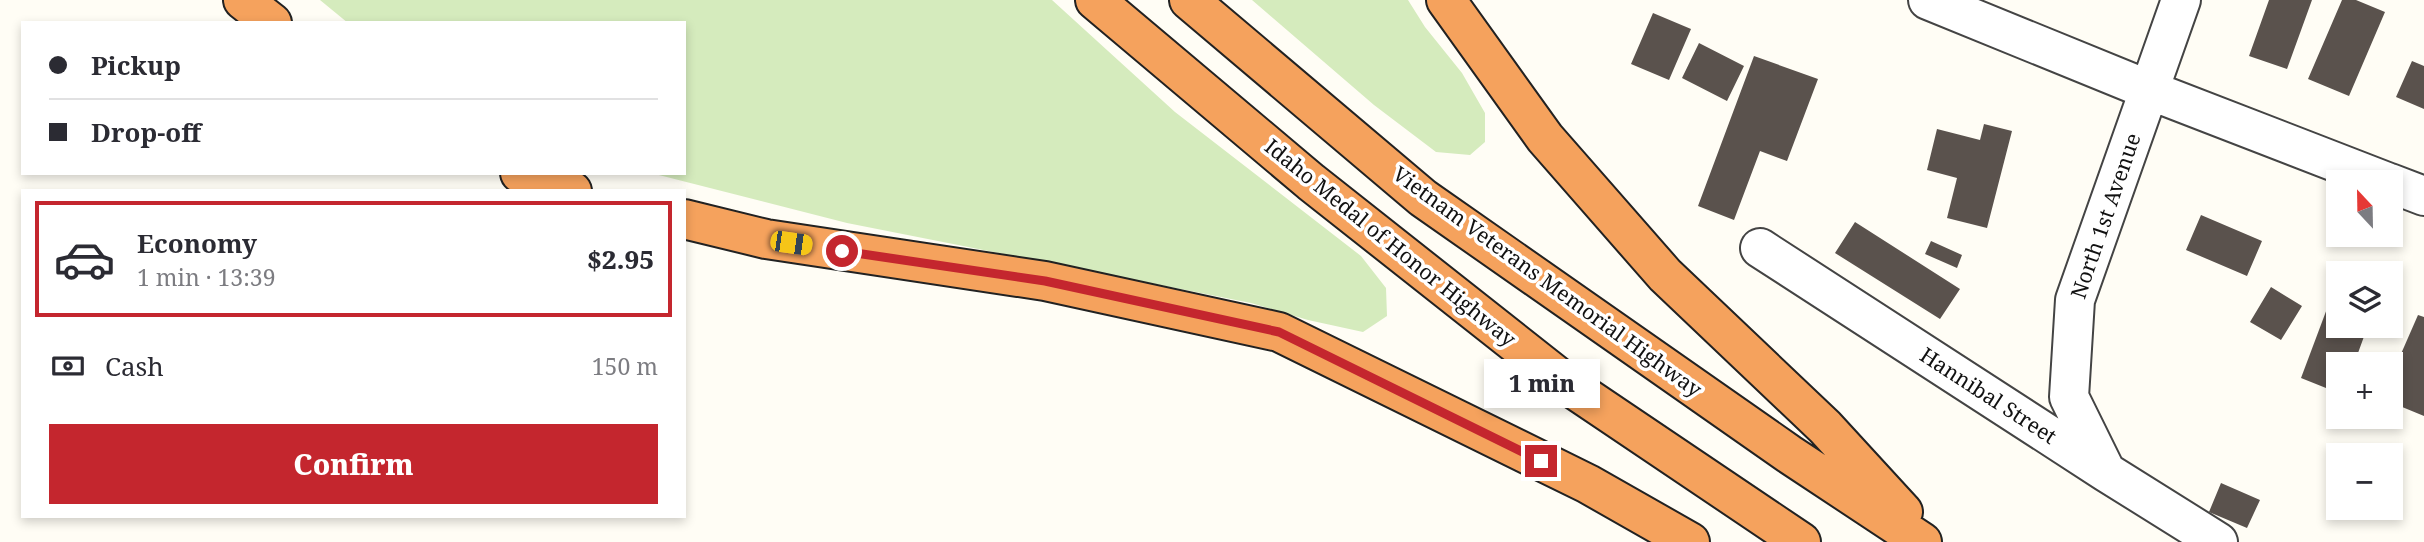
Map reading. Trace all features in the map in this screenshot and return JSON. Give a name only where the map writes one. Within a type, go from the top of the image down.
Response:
[{"type":"highway","points":[[243,0],[269,21]]},
{"type":"highway","name":"Idaho Medal of Honor Highway","points":[[1095,0],[1311,183],[1568,385],[1801,542]]},
{"type":"highway","name":"Vietnam Veterans Memorial Highway","points":[[1189,0],[1423,198],[1789,454],[1923,542]]},
{"type":"highway","points":[[1446,0],[1545,138],[1665,275],[1825,427],[1931,542]]},
{"type":"highway","points":[[524,175],[540,183],[564,189]]},
{"type":"highway","points":[[686,219],[766,239],[1045,281],[1279,332],[1588,484],[1690,542]]},
{"type":"street","points":[[1928,0],[2355,170]]},
{"type":"street","name":"North 1st Avenue","points":[[2106,472],[2069,397],[2075,300],[2181,0]]},
{"type":"street","points":[[2403,188],[2424,196]]},
{"type":"street","name":"Hannibal Street","points":[[1760,248],[2218,542]]},
{"type":"green space","points":[[320,0],[1052,0],[1175,112],[1361,256],[1386,288],[1387,316],[1363,332],[1308,320],[1251,303],[847,223],[659,175],[686,175],[686,21],[346,21]]},
{"type":"green space","points":[[1252,0],[1408,0],[1425,27],[1462,73],[1485,113],[1485,142],[1470,155],[1436,152],[1374,105]]},
{"type":"building","points":[[2269,0],[2312,0],[2287,69],[2249,56]]},
{"type":"building","points":[[2342,0],[2356,0],[2385,12],[2349,96],[2308,79]]},
{"type":"building","points":[[1653,13],[1691,29],[1669,80],[1631,64]]},
{"type":"building","points":[[1699,43],[1744,66],[1727,101],[1682,78]]},
{"type":"building","points":[[1754,56],[1818,79],[1787,161],[1760,151],[1734,220],[1698,206]]},
{"type":"building","points":[[2412,61],[2424,66],[2424,109],[2396,97]]},
{"type":"building","points":[[1984,124],[2012,131],[1987,228],[1947,218],[1957,178],[1927,170],[1937,129],[1980,140]]},
{"type":"building","points":[[2201,215],[2262,241],[2247,276],[2186,250]]},
{"type":"building","points":[[1855,222],[1960,289],[1940,319],[1835,253]]},
{"type":"building","points":[[1931,241],[1962,255],[1957,268],[1925,254]]},
{"type":"building","points":[[2271,287],[2302,306],[2281,340],[2250,322]]},
{"type":"building","points":[[2326,311],[2326,338],[2363,338],[2358,352],[2326,352],[2326,388],[2301,378]]},
{"type":"building","points":[[2418,315],[2424,317],[2424,416],[2403,407],[2402,352]]},
{"type":"building","points":[[2221,483],[2260,500],[2247,528],[2209,512]]},
{"type":"route","points":[[842,251],[1045,281],[1279,332],[1541,461]]}]
